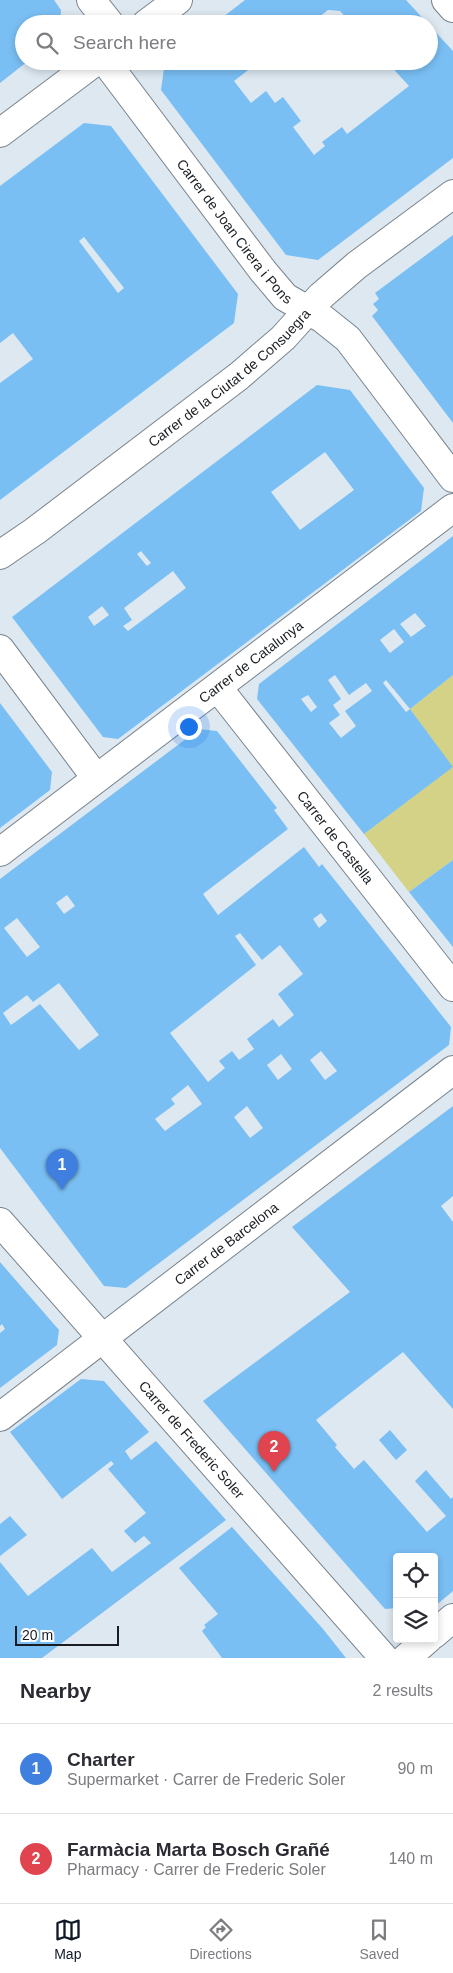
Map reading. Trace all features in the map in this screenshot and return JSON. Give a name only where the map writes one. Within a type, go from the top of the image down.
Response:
[{"type":"street","points":[[91,0],[103,15]]},
{"type":"street","points":[[158,15],[178,0]]},
{"type":"street","points":[[446,0],[453,8]]},
{"type":"street","points":[[0,133],[84,70]]},
{"type":"street","name":"Carrer de Joan Cirera i Pons","points":[[112,70],[263,271],[285,297],[307,312],[323,319],[348,339],[453,478]]},
{"type":"street","name":"Carrer de la Ciutat de Consuegra","points":[[0,555],[35,532],[239,376],[283,338],[307,312],[357,265],[453,194]]},
{"type":"street","name":"Carrer de Catalunya","points":[[0,852],[453,508]]},
{"type":"street","points":[[0,649],[96,778]]},
{"type":"street","name":"Carrer de Castella","points":[[218,688],[453,987]]},
{"type":"street","name":"Carrer de Barcelona","points":[[0,1417],[103,1340],[453,1070]]},
{"type":"street","name":"Carrer de Frederic Soler","points":[[0,1222],[384,1658]]},
{"type":"street","points":[[438,1631],[453,1618]]},
{"type":"street","points":[[406,1658],[423,1643]]},
{"type":"shaded area","points":[[453,675],[453,860],[409,892],[364,834],[452,767],[410,709]]},
{"type":"building","points":[[0,0],[54,0],[61,10],[61,15],[15,15],[15,70],[17,70],[0,83]]},
{"type":"building","points":[[245,0],[406,0],[420,15],[344,15],[340,11],[328,10],[322,15],[226,15]]},
{"type":"building","points":[[438,35],[453,51],[453,158],[318,260],[286,255],[161,90],[164,70],[248,70],[234,81],[251,103],[266,91],[275,103],[283,97],[301,121],[293,127],[314,155],[325,146],[322,142],[342,127],[347,134],[409,86],[394,70],[438,70]]},
{"type":"building","points":[[84,123],[111,126],[238,294],[234,323],[0,500],[0,383],[33,359],[13,333],[0,343],[0,186]],"holes":[[[84,237],[124,288],[118,293],[79,241]]]},
{"type":"building","points":[[453,235],[453,423],[372,316],[378,310],[373,304],[379,299],[375,293]]},
{"type":"building","points":[[317,385],[350,390],[424,488],[421,511],[118,739],[103,737],[12,617]],"holes":[[[325,452],[354,490],[300,530],[271,492]],[[141,551],[151,563],[147,566],[137,554]],[[173,571],[186,588],[128,631],[123,626],[132,620],[124,608]],[[102,606],[109,615],[94,626],[88,617]]]},
{"type":"building","points":[[453,536],[453,675],[410,709],[453,767],[364,834],[257,699],[259,684]],"holes":[[[415,613],[426,626],[411,637],[400,624]],[[394,629],[404,642],[390,653],[380,640]],[[335,675],[349,695],[366,683],[372,691],[345,711],[356,726],[341,738],[329,723],[340,715],[333,705],[341,699],[328,680]],[[386,680],[410,709],[406,712],[383,683]],[[308,695],[317,707],[311,712],[301,699]]]},
{"type":"building","points":[[0,703],[52,772],[50,790],[0,828]]},
{"type":"building","points":[[199,729],[217,731],[277,808],[274,810],[288,829],[203,894],[218,915],[304,847],[319,867],[322,864],[451,1027],[449,1045],[126,1288],[104,1286],[0,1148],[0,879]],"holes":[[[67,895],[75,906],[64,914],[56,903]],[[321,913],[327,921],[319,928],[313,919]],[[17,918],[40,947],[27,957],[4,928]],[[240,933],[262,960],[280,945],[303,974],[278,994],[294,1015],[279,1027],[273,1019],[247,1039],[254,1049],[239,1060],[232,1051],[219,1061],[225,1068],[208,1082],[170,1033],[256,965],[235,936]],[[59,983],[99,1035],[79,1050],[40,1004],[11,1025],[3,1013],[27,995],[33,1002]],[[321,1051],[337,1071],[325,1080],[310,1060]],[[281,1054],[292,1069],[278,1080],[267,1065]],[[188,1085],[202,1104],[165,1131],[155,1119],[175,1104],[171,1099]],[[247,1106],[263,1128],[250,1138],[234,1117]]]},
{"type":"building","points":[[453,860],[453,947],[409,892]]},
{"type":"building","points":[[453,1106],[453,1196],[441,1206],[453,1222],[453,1409],[403,1352],[316,1420],[337,1445],[335,1447],[354,1469],[364,1460],[427,1532],[446,1516],[415,1481],[426,1470],[451,1499],[453,1497],[453,1591],[438,1604],[438,1553],[393,1553],[393,1608],[385,1609],[203,1401],[350,1292],[292,1227]]},
{"type":"building","points":[[0,1262],[59,1330],[57,1345],[0,1388],[0,1333],[5,1329],[2,1324],[0,1326]]},
{"type":"building","points":[[81,1379],[104,1381],[149,1432],[125,1451],[131,1460],[156,1441],[226,1520],[42,1658],[0,1658],[0,1562],[28,1596],[92,1548],[112,1572],[151,1543],[144,1536],[135,1543],[124,1531],[146,1513],[108,1469],[114,1464],[111,1461],[62,1499],[10,1432]]},
{"type":"building","points":[[390,1430],[407,1450],[396,1460],[379,1440]]},
{"type":"building","points":[[10,1516],[27,1535],[0,1556],[0,1524]]},
{"type":"building","points":[[232,1527],[323,1629],[346,1658],[222,1658],[202,1631],[206,1627],[204,1625],[218,1614],[179,1568]]},
{"type":"place","name":"Charter","points":[[62,1190]]},
{"type":"place","name":"Farmàcia Marta Bosch Grañé","points":[[274,1472]]}]
